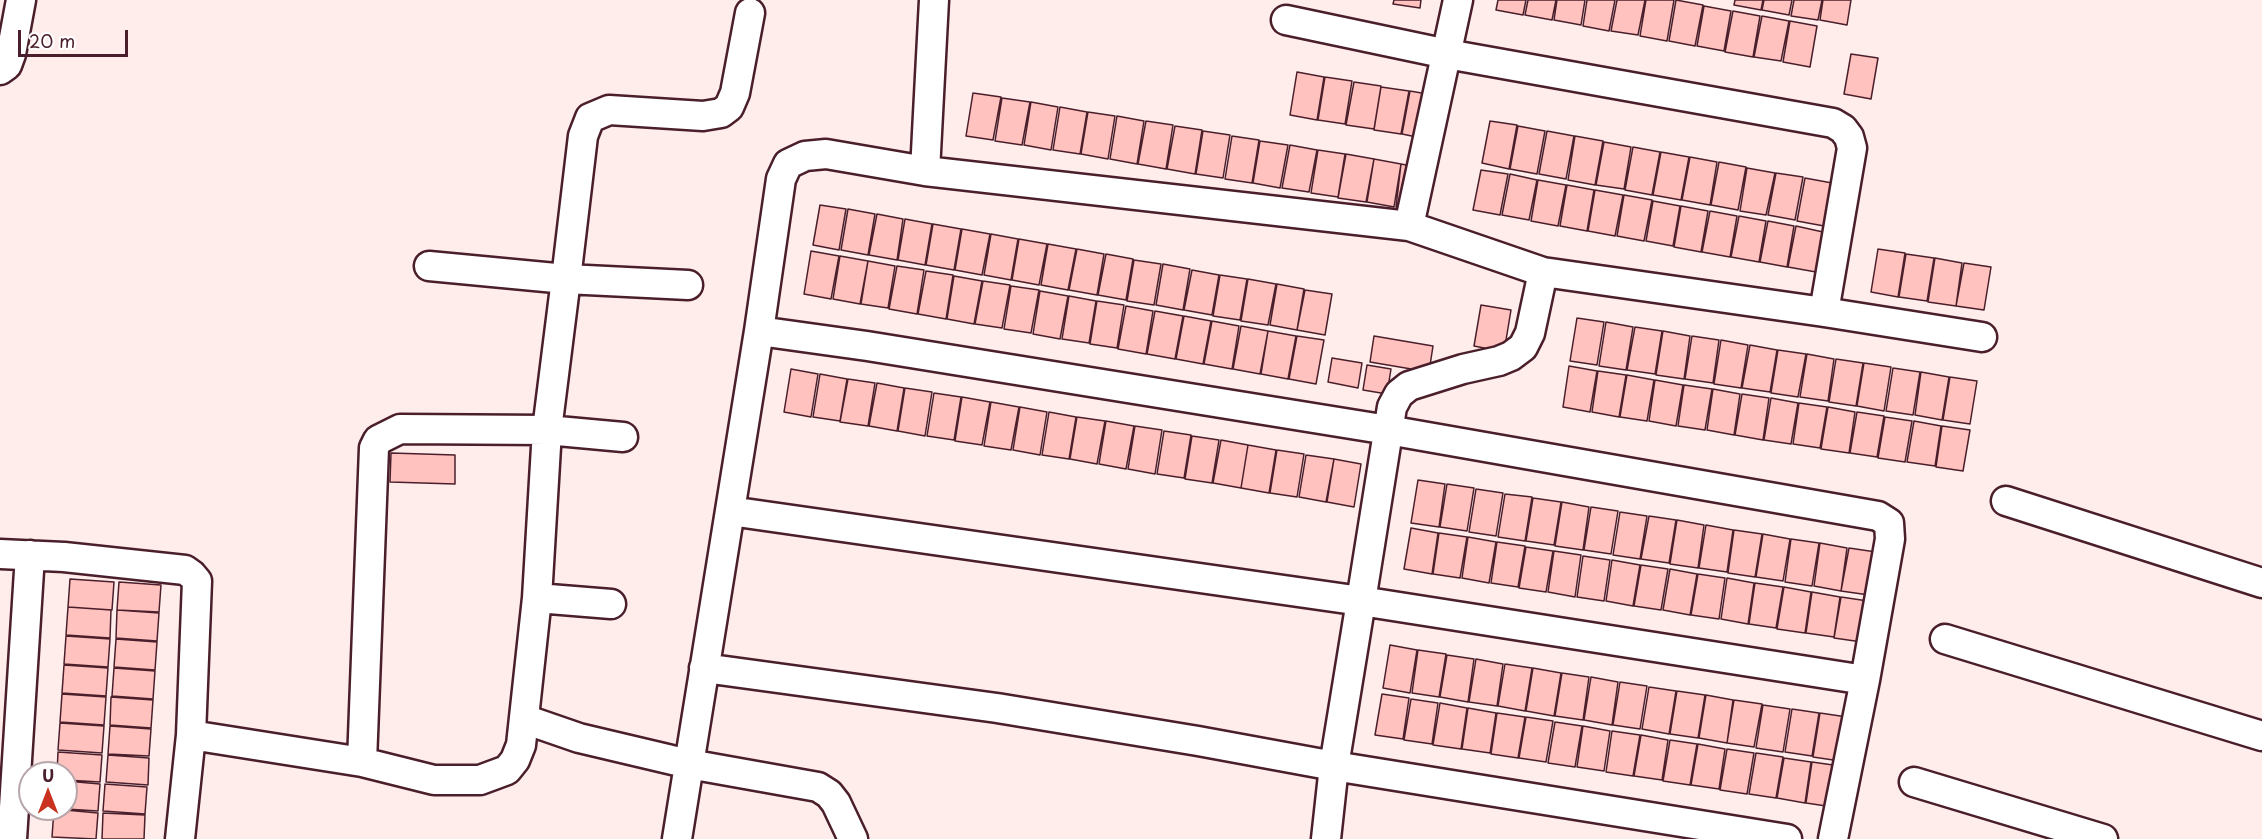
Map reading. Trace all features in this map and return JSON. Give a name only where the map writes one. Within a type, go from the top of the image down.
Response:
[{"type":"street","points":[[0,70],[7,65],[11,54],[21,0]]},
{"type":"street","points":[[925,171],[934,0]]},
{"type":"street","points":[[1409,226],[1458,0]]},
{"type":"street","points":[[191,735],[362,762],[434,780],[480,780],[507,771],[515,760],[521,744],[537,598],[547,430],[583,136],[590,118],[609,110],[703,116],[721,113],[729,107],[735,93],[750,13]]},
{"type":"street","points":[[1287,20],[1447,54],[1833,123],[1843,129],[1849,137],[1852,148],[1824,312]]},
{"type":"street","points":[[677,839],[759,331],[780,179],[788,164],[805,156],[826,154],[925,171],[1409,226],[1543,272],[1982,337]]},
{"type":"street","points":[[429,266],[566,279],[688,285]]},
{"type":"street","points":[[1326,839],[1334,766],[1392,407],[1399,394],[1409,386],[1463,369],[1499,361],[1523,347],[1530,333],[1543,272]]},
{"type":"street","points":[[759,331],[867,346],[1388,430],[1878,516],[1889,524],[1890,539],[1833,839]]},
{"type":"street","points":[[362,762],[374,448],[378,440],[400,429],[547,430],[623,437]]},
{"type":"street","points":[[2006,501],[2262,583]]},
{"type":"street","points":[[730,511],[1361,601],[1865,680]]},
{"type":"street","points":[[0,554],[185,570],[197,581],[191,735],[180,839]]},
{"type":"street","points":[[12,839],[10,721],[30,555]]},
{"type":"street","points":[[537,598],[611,604]]},
{"type":"street","points":[[1945,639],[2262,736]]},
{"type":"street","points":[[704,668],[997,708],[1334,766],[1788,839]]},
{"type":"street","points":[[524,718],[579,738],[689,764],[818,787],[836,802],[854,839]]},
{"type":"street","points":[[1914,782],[2103,839]]},
{"type":"building","points":[[1394,0],[1421,0],[1420,8],[1393,4]]},
{"type":"building","points":[[1498,0],[1526,0],[1523,15],[1496,10]]},
{"type":"building","points":[[1528,0],[1556,0],[1552,20],[1525,15]]},
{"type":"building","points":[[1557,0],[1585,0],[1581,25],[1554,20]]},
{"type":"building","points":[[1587,0],[1615,0],[1609,31],[1583,26]]},
{"type":"building","points":[[1617,0],[1645,0],[1638,35],[1611,31]]},
{"type":"building","points":[[1646,0],[1674,0],[1667,41],[1640,36]]},
{"type":"building","points":[[1676,0],[1703,5],[1695,46],[1669,41]]},
{"type":"building","points":[[1735,0],[1763,0],[1761,10],[1734,5]]},
{"type":"building","points":[[1764,0],[1792,0],[1789,15],[1762,10]]},
{"type":"building","points":[[1794,0],[1822,0],[1818,20],[1791,16]]},
{"type":"building","points":[[1823,0],[1851,0],[1847,25],[1820,20]]},
{"type":"building","points":[[1704,6],[1731,11],[1724,51],[1697,46]]},
{"type":"building","points":[[1733,11],[1760,16],[1753,57],[1725,52]]},
{"type":"building","points":[[1762,16],[1789,21],[1781,61],[1754,57]]},
{"type":"building","points":[[1790,21],[1817,26],[1810,67],[1783,62]]},
{"type":"building","points":[[1851,54],[1878,58],[1871,99],[1844,94]]},
{"type":"building","points":[[1297,72],[1324,77],[1317,120],[1290,115]]},
{"type":"building","points":[[1325,77],[1352,81],[1345,124],[1318,120]]},
{"type":"building","points":[[1354,82],[1381,86],[1374,129],[1346,125]]},
{"type":"building","points":[[1381,87],[1409,91],[1401,134],[1374,130]]},
{"type":"building","points":[[1410,91],[1433,95],[1426,139],[1402,134]]},
{"type":"building","points":[[973,93],[1001,97],[993,140],[966,136]]},
{"type":"building","points":[[1002,98],[1030,102],[1022,145],[995,141]]},
{"type":"building","points":[[1031,102],[1058,107],[1051,150],[1024,145]]},
{"type":"building","points":[[1060,107],[1087,112],[1080,154],[1053,150]]},
{"type":"building","points":[[1088,112],[1115,116],[1108,159],[1081,154]]},
{"type":"building","points":[[1117,116],[1144,121],[1137,164],[1110,159]]},
{"type":"building","points":[[1146,121],[1173,125],[1166,169],[1138,164]]},
{"type":"building","points":[[1490,121],[1517,125],[1509,169],[1482,163]]},
{"type":"building","points":[[1175,126],[1202,130],[1195,174],[1167,169]]},
{"type":"building","points":[[1518,126],[1545,131],[1537,174],[1510,169]]},
{"type":"building","points":[[1203,131],[1230,135],[1223,178],[1196,174]]},
{"type":"building","points":[[1547,131],[1574,136],[1566,179],[1539,174]]},
{"type":"building","points":[[1232,136],[1259,140],[1252,183],[1225,179]]},
{"type":"building","points":[[1575,136],[1603,141],[1595,185],[1568,180]]},
{"type":"building","points":[[1260,141],[1288,145],[1280,188],[1253,183]]},
{"type":"building","points":[[1604,142],[1631,147],[1624,189],[1596,185]]},
{"type":"building","points":[[1290,145],[1317,150],[1309,192],[1282,188]]},
{"type":"building","points":[[1633,147],[1660,152],[1652,195],[1625,190]]},
{"type":"building","points":[[1318,150],[1345,154],[1338,197],[1311,193]]},
{"type":"building","points":[[1661,152],[1689,157],[1681,200],[1653,195]]},
{"type":"building","points":[[1346,154],[1374,159],[1366,202],[1338,198]]},
{"type":"building","points":[[1690,157],[1717,162],[1710,205],[1682,200]]},
{"type":"building","points":[[1374,159],[1401,164],[1394,207],[1367,202]]},
{"type":"building","points":[[1719,162],[1746,167],[1738,210],[1711,205]]},
{"type":"building","points":[[1401,164],[1416,167],[1410,209],[1396,207]]},
{"type":"building","points":[[1747,168],[1775,173],[1766,215],[1740,211]]},
{"type":"building","points":[[1481,170],[1508,174],[1500,215],[1473,210]]},
{"type":"building","points":[[1776,173],[1803,177],[1795,220],[1768,215]]},
{"type":"building","points":[[1510,174],[1537,180],[1529,220],[1502,215]]},
{"type":"building","points":[[1805,178],[1832,183],[1824,226],[1797,221]]},
{"type":"building","points":[[1538,180],[1566,185],[1558,226],[1531,221]]},
{"type":"building","points":[[1567,185],[1594,190],[1587,231],[1560,226]]},
{"type":"building","points":[[1595,190],[1623,195],[1615,236],[1588,231]]},
{"type":"building","points":[[1624,195],[1652,200],[1644,241],[1617,236]]},
{"type":"building","points":[[1653,201],[1680,206],[1673,246],[1646,241]]},
{"type":"building","points":[[820,205],[846,209],[839,250],[813,245]]},
{"type":"building","points":[[1681,206],[1708,211],[1701,252],[1674,247]]},
{"type":"building","points":[[848,209],[875,214],[868,255],[841,250]]},
{"type":"building","points":[[1710,211],[1737,216],[1730,257],[1702,252]]},
{"type":"building","points":[[877,214],[903,219],[897,260],[869,255]]},
{"type":"building","points":[[1739,216],[1766,221],[1759,262],[1731,257]]},
{"type":"building","points":[[905,219],[932,224],[925,265],[898,260]]},
{"type":"building","points":[[1768,221],[1794,226],[1787,267],[1760,262]]},
{"type":"building","points":[[933,224],[961,229],[954,270],[926,265]]},
{"type":"building","points":[[1796,226],[1823,232],[1816,272],[1788,267]]},
{"type":"building","points":[[962,229],[990,234],[982,275],[955,270]]},
{"type":"building","points":[[991,234],[1018,239],[1011,280],[984,275]]},
{"type":"building","points":[[1019,239],[1047,244],[1039,285],[1012,280]]},
{"type":"building","points":[[1048,244],[1076,249],[1068,290],[1041,285]]},
{"type":"building","points":[[1077,249],[1104,254],[1097,295],[1069,290]]},
{"type":"building","points":[[1878,249],[1905,253],[1898,297],[1871,292]]},
{"type":"building","points":[[811,251],[839,256],[831,299],[804,294]]},
{"type":"building","points":[[1106,254],[1133,259],[1126,300],[1098,295]]},
{"type":"building","points":[[1906,254],[1934,258],[1927,301],[1899,297]]},
{"type":"building","points":[[840,256],[868,261],[860,304],[833,299]]},
{"type":"building","points":[[1935,258],[1962,263],[1956,306],[1928,302]]},
{"type":"building","points":[[1134,260],[1161,264],[1154,305],[1127,301]]},
{"type":"building","points":[[868,261],[895,266],[888,308],[861,304]]},
{"type":"building","points":[[1964,263],[1991,267],[1984,310],[1956,306]]},
{"type":"building","points":[[1163,264],[1190,269],[1183,310],[1156,305]]},
{"type":"building","points":[[897,266],[924,270],[917,314],[889,309]]},
{"type":"building","points":[[1192,270],[1219,275],[1212,315],[1184,310]]},
{"type":"building","points":[[926,271],[953,275],[946,319],[918,314]]},
{"type":"building","points":[[1220,275],[1247,279],[1240,320],[1213,316]]},
{"type":"building","points":[[954,276],[982,281],[974,324],[947,319]]},
{"type":"building","points":[[1248,279],[1276,284],[1268,325],[1241,321]]},
{"type":"building","points":[[983,281],[1010,285],[1002,328],[975,324]]},
{"type":"building","points":[[1277,284],[1304,289],[1297,330],[1270,325]]},
{"type":"building","points":[[1011,286],[1039,290],[1031,333],[1004,329]]},
{"type":"building","points":[[1305,290],[1332,294],[1325,335],[1297,330]]},
{"type":"building","points":[[1040,291],[1068,296],[1060,339],[1033,334]]},
{"type":"building","points":[[1069,296],[1096,301],[1089,343],[1062,339]]},
{"type":"building","points":[[1097,301],[1124,305],[1117,348],[1090,344]]},
{"type":"building","points":[[1481,305],[1511,310],[1504,352],[1474,346]]},
{"type":"building","points":[[1126,306],[1153,311],[1146,354],[1118,349]]},
{"type":"building","points":[[1155,311],[1183,316],[1175,359],[1147,354]]},
{"type":"building","points":[[1184,316],[1211,321],[1203,364],[1176,359]]},
{"type":"building","points":[[1577,318],[1604,322],[1597,365],[1570,361]]},
{"type":"building","points":[[1212,321],[1239,326],[1232,369],[1204,364]]},
{"type":"building","points":[[1606,322],[1633,327],[1626,370],[1599,366]]},
{"type":"building","points":[[1241,326],[1268,331],[1260,374],[1233,369]]},
{"type":"building","points":[[1635,327],[1662,331],[1655,374],[1627,370]]},
{"type":"building","points":[[1268,331],[1296,336],[1288,379],[1261,374]]},
{"type":"building","points":[[1663,331],[1690,336],[1684,379],[1656,375]]},
{"type":"building","points":[[1297,336],[1324,340],[1316,384],[1289,379]]},
{"type":"building","points":[[1374,336],[1433,346],[1429,372],[1370,362]]},
{"type":"building","points":[[1692,336],[1719,340],[1713,383],[1685,379]]},
{"type":"building","points":[[1721,340],[1748,345],[1741,388],[1714,384]]},
{"type":"building","points":[[1750,345],[1777,350],[1770,392],[1742,388]]},
{"type":"building","points":[[1778,350],[1806,354],[1798,397],[1771,393]]},
{"type":"building","points":[[1807,354],[1834,359],[1828,401],[1800,397]]},
{"type":"building","points":[[1332,358],[1362,363],[1358,388],[1328,382]]},
{"type":"building","points":[[1836,359],[1863,363],[1856,406],[1829,402]]},
{"type":"building","points":[[1864,363],[1891,367],[1884,411],[1857,406]]},
{"type":"building","points":[[1367,365],[1391,369],[1387,394],[1363,390]]},
{"type":"building","points":[[1569,366],[1597,371],[1590,412],[1563,407]]},
{"type":"building","points":[[1893,368],[1920,372],[1913,415],[1886,411]]},
{"type":"building","points":[[791,369],[818,374],[811,417],[784,412]]},
{"type":"building","points":[[1598,371],[1626,375],[1619,417],[1592,412]]},
{"type":"building","points":[[1921,372],[1949,377],[1942,420],[1915,415]]},
{"type":"building","points":[[820,374],[847,379],[840,421],[813,417]]},
{"type":"building","points":[[1627,375],[1654,380],[1647,421],[1620,417]]},
{"type":"building","points":[[1950,377],[1977,381],[1970,424],[1943,420]]},
{"type":"building","points":[[848,379],[875,383],[868,426],[840,422]]},
{"type":"building","points":[[1655,380],[1683,385],[1676,426],[1649,421]]},
{"type":"building","points":[[877,383],[904,388],[897,431],[869,426]]},
{"type":"building","points":[[1684,385],[1712,389],[1705,430],[1678,426]]},
{"type":"building","points":[[905,388],[932,392],[925,436],[898,431]]},
{"type":"building","points":[[1713,389],[1740,394],[1734,435],[1707,430]]},
{"type":"building","points":[[934,393],[961,397],[954,440],[927,436]]},
{"type":"building","points":[[1742,394],[1769,398],[1763,440],[1735,435]]},
{"type":"building","points":[[962,397],[990,402],[982,445],[955,441]]},
{"type":"building","points":[[1771,398],[1798,403],[1791,444],[1764,440]]},
{"type":"building","points":[[991,402],[1019,407],[1011,450],[984,446]]},
{"type":"building","points":[[1799,403],[1827,407],[1820,448],[1793,444]]},
{"type":"building","points":[[1020,407],[1047,412],[1040,455],[1013,450]]},
{"type":"building","points":[[1828,407],[1855,412],[1849,453],[1821,449]]},
{"type":"building","points":[[1049,412],[1076,417],[1069,459],[1042,455]]},
{"type":"building","points":[[1857,412],[1884,416],[1877,457],[1850,453]]},
{"type":"building","points":[[1077,417],[1105,421],[1097,464],[1070,459]]},
{"type":"building","points":[[1885,417],[1912,421],[1905,462],[1878,458]]},
{"type":"building","points":[[1106,421],[1134,426],[1126,469],[1099,464]]},
{"type":"building","points":[[1914,421],[1941,426],[1935,466],[1907,462]]},
{"type":"building","points":[[1135,426],[1162,430],[1155,474],[1128,469]]},
{"type":"building","points":[[1942,426],[1970,430],[1963,471],[1936,467]]},
{"type":"building","points":[[1164,431],[1191,435],[1184,478],[1157,474]]},
{"type":"building","points":[[1192,436],[1219,440],[1212,483],[1185,479]]},
{"type":"building","points":[[1221,440],[1248,445],[1241,488],[1213,483]]},
{"type":"building","points":[[1248,445],[1276,450],[1269,493],[1241,488]]},
{"type":"building","points":[[1277,450],[1304,454],[1297,497],[1270,493]]},
{"type":"building","points":[[391,453],[455,455],[455,484],[390,482]]},
{"type":"building","points":[[1306,455],[1334,459],[1326,502],[1299,497]]},
{"type":"building","points":[[1334,459],[1361,464],[1354,507],[1327,502]]},
{"type":"building","points":[[1418,480],[1445,484],[1439,527],[1411,523]]},
{"type":"building","points":[[1447,484],[1474,488],[1467,531],[1440,527]]},
{"type":"building","points":[[1476,489],[1503,493],[1496,536],[1469,532]]},
{"type":"building","points":[[1505,494],[1532,497],[1525,541],[1498,537]]},
{"type":"building","points":[[1533,498],[1561,502],[1554,545],[1526,541]]},
{"type":"building","points":[[1562,502],[1589,507],[1583,550],[1555,546]]},
{"type":"building","points":[[1591,507],[1618,511],[1611,554],[1584,550]]},
{"type":"building","points":[[1620,512],[1647,516],[1640,559],[1613,555]]},
{"type":"building","points":[[1649,516],[1676,520],[1669,563],[1641,559]]},
{"type":"building","points":[[1677,520],[1704,525],[1698,568],[1670,564]]},
{"type":"building","points":[[1706,525],[1733,530],[1727,572],[1699,568]]},
{"type":"building","points":[[1411,528],[1438,533],[1432,574],[1404,569]]},
{"type":"building","points":[[1734,530],[1762,534],[1755,577],[1728,573]]},
{"type":"building","points":[[1439,533],[1467,537],[1460,578],[1433,574]]},
{"type":"building","points":[[1763,534],[1790,539],[1783,581],[1756,577]]},
{"type":"building","points":[[1468,537],[1496,542],[1489,583],[1462,578]]},
{"type":"building","points":[[1791,539],[1819,543],[1812,586],[1785,582]]},
{"type":"building","points":[[1497,542],[1525,546],[1518,587],[1491,583]]},
{"type":"building","points":[[1820,543],[1847,548],[1841,591],[1814,586]]},
{"type":"building","points":[[1526,547],[1553,551],[1546,592],[1519,588]]},
{"type":"building","points":[[1849,548],[1876,552],[1869,595],[1841,591]]},
{"type":"building","points":[[1554,551],[1581,555],[1575,597],[1548,592]]},
{"type":"building","points":[[1583,556],[1610,560],[1604,601],[1577,597]]},
{"type":"building","points":[[1612,560],[1640,565],[1633,606],[1606,601]]},
{"type":"building","points":[[1641,565],[1668,569],[1661,610],[1634,606]]},
{"type":"building","points":[[1670,569],[1697,574],[1690,615],[1663,610]]},
{"type":"building","points":[[1698,574],[1725,578],[1719,619],[1691,615]]},
{"type":"building","points":[[1727,578],[1754,583],[1748,624],[1721,619]]},
{"type":"building","points":[[70,579],[114,582],[112,610],[68,607]]},
{"type":"building","points":[[119,582],[161,585],[159,612],[117,610]]},
{"type":"building","points":[[1755,583],[1783,587],[1776,628],[1749,624]]},
{"type":"building","points":[[1784,587],[1811,592],[1805,633],[1777,629]]},
{"type":"building","points":[[1812,592],[1840,597],[1834,637],[1806,633]]},
{"type":"building","points":[[1841,597],[1868,601],[1862,642],[1834,638]]},
{"type":"building","points":[[68,607],[111,610],[110,638],[66,635]]},
{"type":"building","points":[[117,610],[159,613],[157,641],[116,638]]},
{"type":"building","points":[[66,636],[110,639],[108,667],[64,664]]},
{"type":"building","points":[[116,639],[157,642],[155,670],[114,667]]},
{"type":"building","points":[[1390,645],[1417,650],[1410,693],[1383,688]]},
{"type":"building","points":[[1418,650],[1446,654],[1439,697],[1412,693]]},
{"type":"building","points":[[1447,655],[1474,659],[1468,702],[1440,697]]},
{"type":"building","points":[[1476,659],[1503,664],[1497,706],[1469,702]]},
{"type":"building","points":[[1505,664],[1532,668],[1525,711],[1498,706]]},
{"type":"building","points":[[64,665],[108,668],[106,696],[62,693]]},
{"type":"building","points":[[114,668],[155,671],[153,699],[112,696]]},
{"type":"building","points":[[1533,668],[1561,673],[1554,716],[1526,711]]},
{"type":"building","points":[[1562,673],[1589,677],[1583,720],[1555,716]]},
{"type":"building","points":[[1591,677],[1618,682],[1612,725],[1584,720]]},
{"type":"building","points":[[1620,682],[1647,686],[1640,729],[1613,725]]},
{"type":"building","points":[[1649,687],[1676,691],[1669,734],[1642,729]]},
{"type":"building","points":[[1677,691],[1705,695],[1698,738],[1670,734]]},
{"type":"building","points":[[62,694],[106,697],[104,725],[60,722]]},
{"type":"building","points":[[1382,694],[1409,698],[1403,739],[1375,735]]},
{"type":"building","points":[[1706,695],[1733,700],[1727,743],[1699,738]]},
{"type":"building","points":[[111,697],[153,700],[151,728],[110,725]]},
{"type":"building","points":[[1411,699],[1438,703],[1432,744],[1404,740]]},
{"type":"building","points":[[1734,700],[1762,704],[1754,747],[1727,743]]},
{"type":"building","points":[[1440,703],[1467,708],[1461,749],[1433,745]]},
{"type":"building","points":[[1763,705],[1790,709],[1783,752],[1756,748]]},
{"type":"building","points":[[1468,708],[1496,713],[1490,753],[1462,749]]},
{"type":"building","points":[[1792,709],[1819,713],[1812,756],[1785,752]]},
{"type":"building","points":[[1497,713],[1525,717],[1518,758],[1491,754]]},
{"type":"building","points":[[1820,713],[1847,717],[1840,761],[1813,757]]},
{"type":"building","points":[[1526,717],[1553,721],[1546,762],[1519,758]]},
{"type":"building","points":[[1555,722],[1582,726],[1575,767],[1548,763]]},
{"type":"building","points":[[60,723],[104,726],[102,753],[58,750]]},
{"type":"building","points":[[110,726],[151,729],[149,756],[108,754]]},
{"type":"building","points":[[1583,726],[1610,731],[1604,771],[1577,767]]},
{"type":"building","points":[[1612,731],[1640,735],[1633,776],[1606,772]]},
{"type":"building","points":[[1641,735],[1668,740],[1662,780],[1634,776]]},
{"type":"building","points":[[1670,740],[1697,744],[1690,785],[1663,781]]},
{"type":"building","points":[[1698,744],[1725,749],[1719,789],[1691,785]]},
{"type":"building","points":[[1727,749],[1754,753],[1747,794],[1720,790]]},
{"type":"building","points":[[58,752],[102,755],[100,782],[78,781],[78,761],[58,761]]},
{"type":"building","points":[[1756,753],[1783,757],[1776,798],[1749,794]]},
{"type":"building","points":[[108,755],[149,758],[148,785],[106,782]]},
{"type":"building","points":[[1784,758],[1811,762],[1805,803],[1777,798]]},
{"type":"building","points":[[1812,762],[1840,766],[1833,807],[1806,803]]},
{"type":"building","points":[[78,782],[100,784],[98,811],[78,810]]},
{"type":"building","points":[[105,784],[147,787],[145,814],[103,811]]},
{"type":"building","points":[[78,811],[98,813],[96,839],[52,837],[53,821],[78,821]]},
{"type":"building","points":[[103,813],[145,815],[144,839],[102,839]]}]
